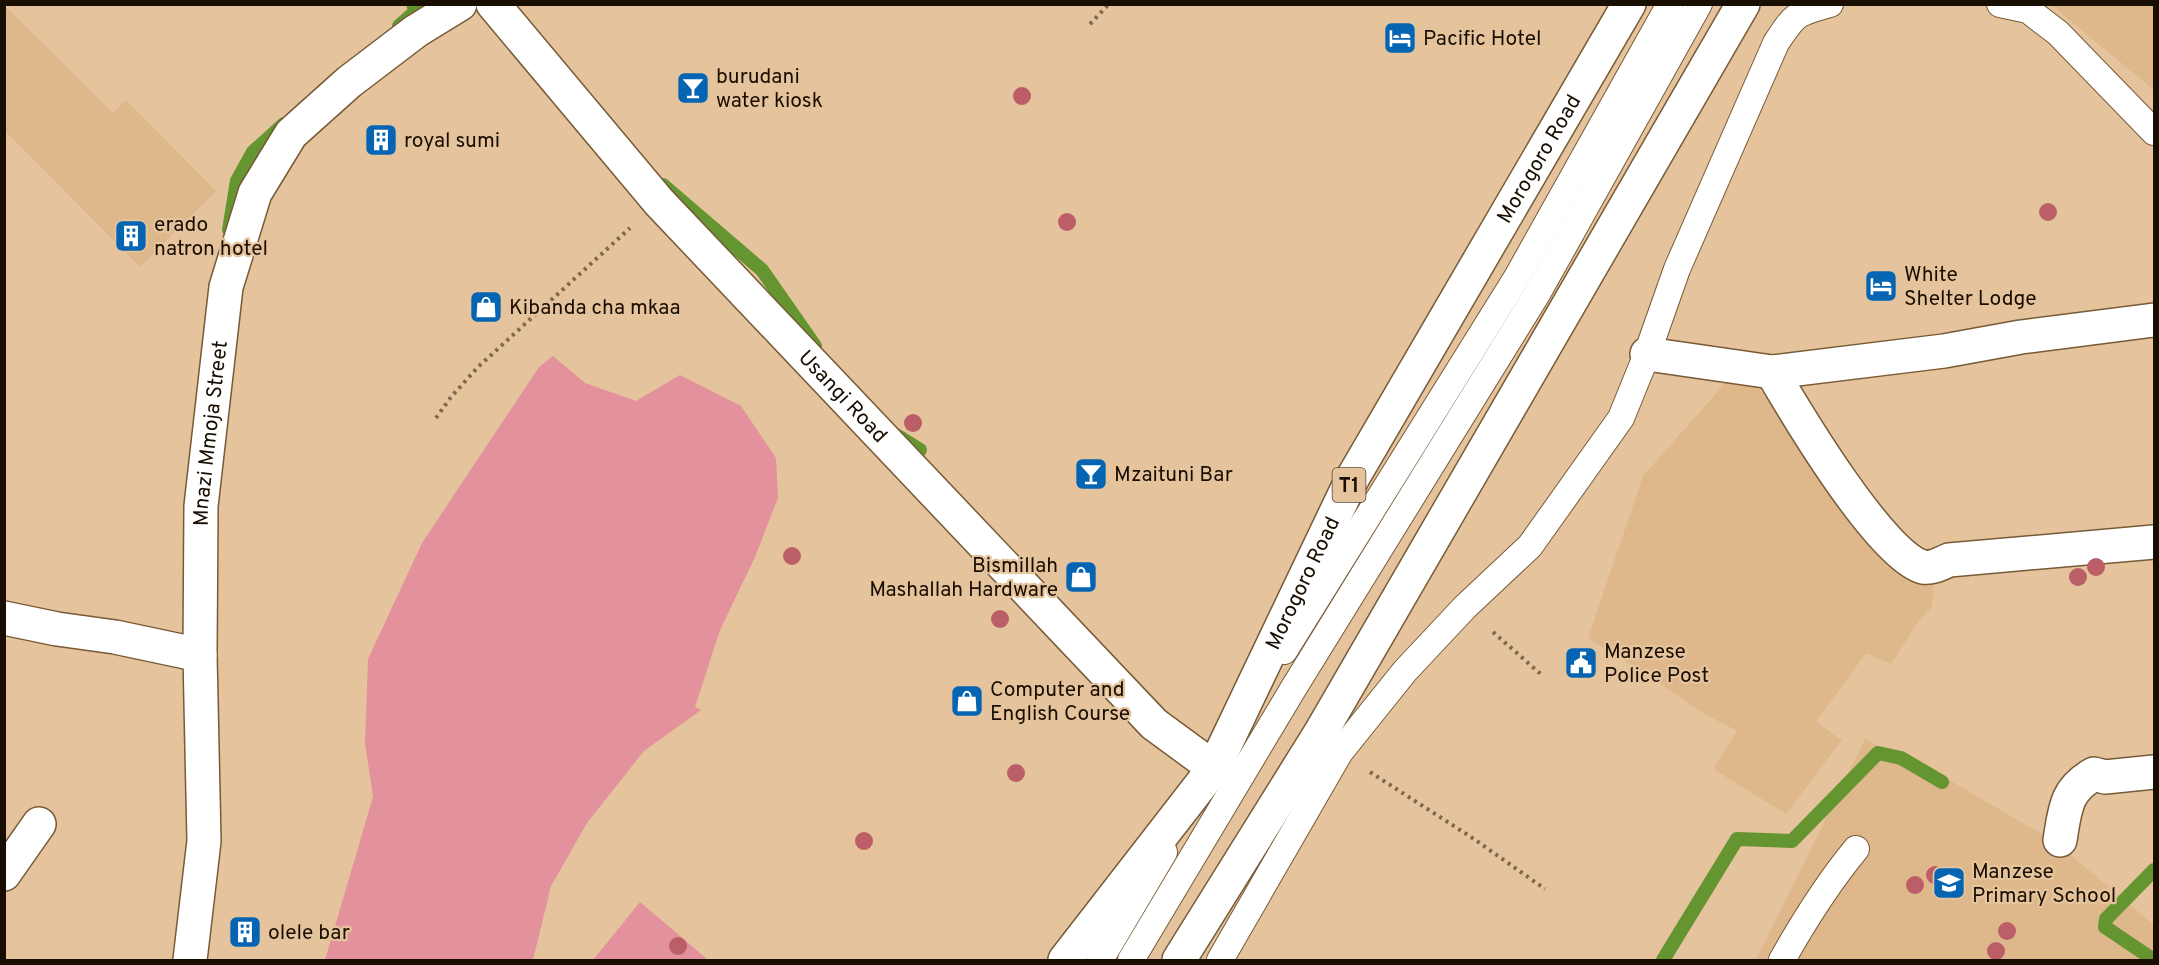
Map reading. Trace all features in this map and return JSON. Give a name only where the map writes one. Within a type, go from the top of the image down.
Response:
[{"type":"main road","name":"Mnazi Mmoja Street","points":[[190,960],[204,841],[200,656],[201,506],[226,287],[255,194],[291,134],[357,75],[416,31],[460,4]]},
{"type":"main road","name":"Usangi Road","points":[[493,4],[659,202],[1154,724],[1214,768]]},
{"type":"main road","name":"Morogoro Road","points":[[1065,960],[1214,768],[1352,479],[1629,4]]},
{"type":"main road","points":[[1179,960],[1321,732],[1743,4]]},
{"type":"main road","points":[[1647,354],[1772,372],[1944,351],[2154,320]]},
{"type":"main road","points":[[1772,372],[1830,464],[1877,530],[1902,554],[1923,567],[1930,568],[1949,560],[2154,542]]},
{"type":"main road","points":[[4,618],[57,629],[115,637],[200,656]]},
{"type":"main road","points":[[2060,840],[2066,807],[2078,783],[2094,774],[2105,777],[2154,772]]},
{"type":"main road","points":[[4,874],[39,824]]},
{"type":"lane","name":"Morogoro Road","points":[[1100,960],[1269,676],[1516,279],[1670,4]]},
{"type":"lane","name":"Morogoro Road","points":[[1131,960],[1293,689],[1537,294],[1699,4]]},
{"type":"lane","points":[[1220,960],[1340,752],[1405,671],[1465,607],[1530,546],[1622,418],[1677,269],[1776,42],[1792,19],[1807,10],[1830,4]]},
{"type":"lane","points":[[2000,4],[2028,10],[2058,33],[2154,132]]},
{"type":"lane","points":[[1782,960],[1820,897],[1856,849]]},
{"type":"path","points":[[1090,24],[1110,4]]},
{"type":"path","points":[[436,418],[478,367],[579,272],[659,202]]},
{"type":"path","points":[[1465,607],[1543,676]]},
{"type":"path","points":[[1340,752],[1474,839],[1545,889]]},
{"type":"shaded area","points":[[4,5],[113,113],[126,100],[216,191],[140,267],[5,131]]},
{"type":"shaded area","points":[[2051,5],[2154,5],[2154,90]]},
{"type":"shaded area","points":[[553,356],[585,383],[636,401],[680,375],[741,406],[776,458],[778,498],[755,557],[720,630],[695,707],[701,710],[644,751],[587,823],[551,886],[533,960],[325,960],[373,797],[365,743],[368,659],[422,543],[539,367]]},
{"type":"shaded area","points":[[1742,371],[1797,428],[1934,582],[1932,607],[1921,618],[1891,664],[1866,653],[1816,722],[1842,740],[1786,814],[1713,769],[1737,731],[1701,712],[1588,638],[1643,476],[1727,381]]},
{"type":"shaded area","name":"Manzese Primary School","points":[[1865,739],[1949,780],[2054,841],[2154,925],[2154,960],[1756,960]]},
{"type":"shaded area","points":[[640,902],[706,958],[705,960],[593,960]]},
{"type":"waterway","points":[[399,26],[416,11],[413,4]]},
{"type":"waterway","points":[[229,230],[237,181],[253,152],[284,124]]},
{"type":"waterway","points":[[663,185],[762,270],[815,346]]},
{"type":"waterway","points":[[896,435],[920,450]]},
{"type":"waterway","points":[[1663,960],[1737,839],[1792,841],[1878,753],[1901,758],[1942,782]]},
{"type":"waterway","points":[[2154,870],[2106,919],[2105,927],[2154,960]]},
{"type":"place","name":"Pacific Hotel","points":[[1400,38]]},
{"type":"place","name":"burudani water kiosk","points":[[693,88]]},
{"type":"place","name":"royal sumi","points":[[381,140]]},
{"type":"place","name":"erado natron hotel","points":[[131,236]]},
{"type":"place","name":"White Shelter Lodge","points":[[1881,286]]},
{"type":"place","name":"Kibanda cha mkaa","points":[[486,307]]},
{"type":"place","name":"Mzaituni Bar","points":[[1091,474]]},
{"type":"place","name":"Bismillah Mashallah Hardware","points":[[1081,577]]},
{"type":"place","name":"Manzese Police Post","points":[[1581,663]]},
{"type":"place","name":"Computer and English Course","points":[[967,701]]},
{"type":"place","name":"Manzese Primary School","points":[[1949,883]]},
{"type":"place","name":"olele bar","points":[[245,932]]}]
